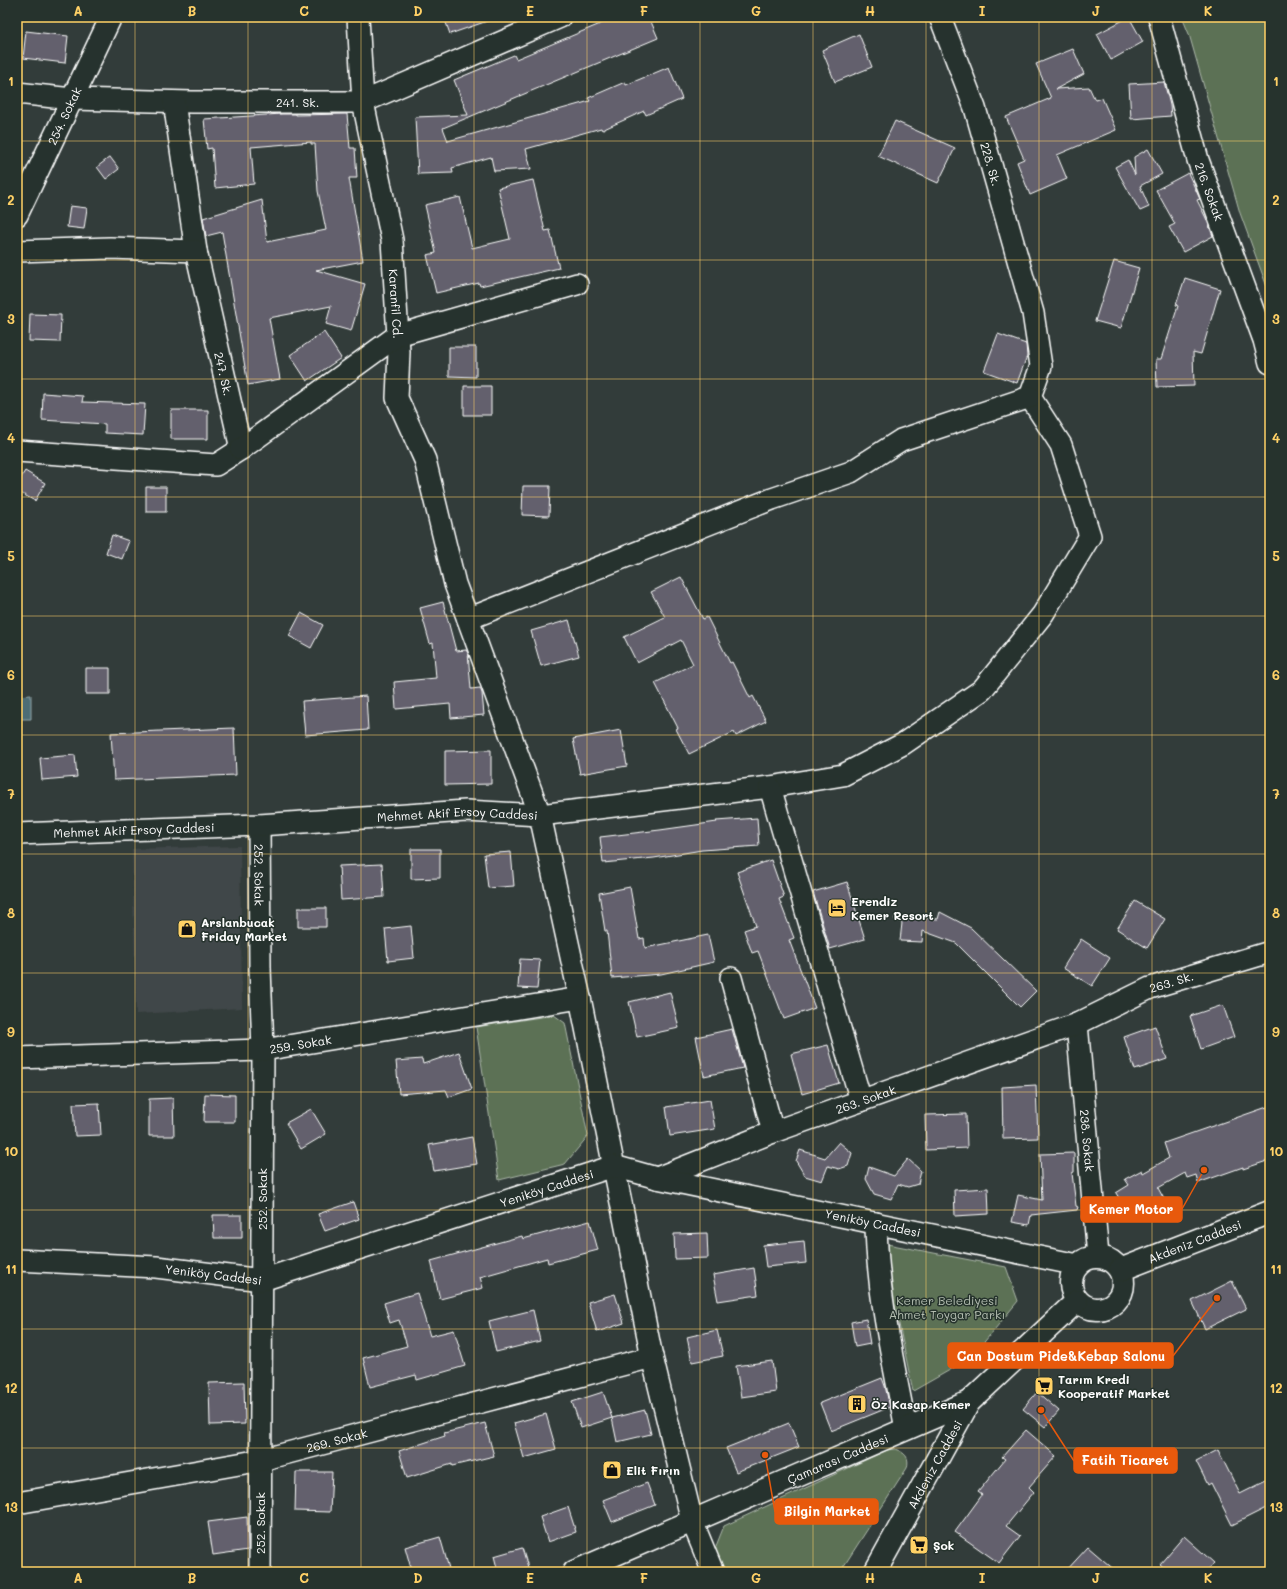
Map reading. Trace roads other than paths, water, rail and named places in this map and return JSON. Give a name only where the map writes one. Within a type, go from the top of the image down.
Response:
[{"type":"street","name":"254. Sokak","points":[[17,215],[111,17]]},
{"type":"street","name":"Karanfil Cd.","points":[[358,17],[363,102],[392,240],[398,335],[397,398],[425,460],[455,584],[540,815]]},
{"type":"street","name":"241. Sk.","points":[[17,93],[72,99],[174,102],[363,102],[560,17]]},
{"type":"street","name":"228. Sk.","points":[[940,17],[975,108],[1033,313],[1041,366],[1030,398]]},
{"type":"street","name":"216. Sokak","points":[[1159,17],[1198,160],[1264,340],[1270,363]]},
{"type":"street","name":"247. Sk.","points":[[174,102],[196,251],[241,449]]},
{"type":"street","points":[[17,251],[110,248],[196,251]]},
{"type":"street","points":[[17,451],[216,465],[241,449],[398,335],[577,284]]},
{"type":"street","points":[[468,619],[772,499],[851,472],[901,440],[1030,398],[1061,445],[1090,536],[1043,614],[982,690],[903,744],[843,775],[770,787],[540,815]]},
{"type":"street","points":[[770,787],[861,1101]]},
{"type":"street","name":"Mehmet Akif Ersoy Caddesi","points":[[17,834],[259,825],[466,811],[540,815],[580,998],[652,1357],[692,1521],[713,1572]]},
{"type":"street","name":"252. Sokak","points":[[259,825],[260,968],[263,1050],[260,1572]]},
{"type":"street","name":"263. Sk.","points":[[1077,1024],[1150,988],[1270,952]]},
{"type":"street","points":[[731,978],[773,1132]]},
{"type":"street","name":"259. Sokak","points":[[17,1058],[263,1050],[580,998]]},
{"type":"street","name":"263. Sokak","points":[[657,1178],[773,1132],[1077,1024]]},
{"type":"street","name":"238. Sokak","points":[[1077,1024],[1098,1256]]},
{"type":"street","name":"Yeniköy Caddesi","points":[[17,1260],[156,1267],[262,1280],[614,1166],[657,1178],[1078,1265]]},
{"type":"street","name":"Akdeniz Caddesi","points":[[1120,1270],[1270,1212]]},
{"type":"street","points":[[876,1223],[876,1250],[881,1300],[906,1429]]},
{"type":"street","points":[[1098,1256],[1107,1258],[1114,1263],[1120,1270],[1123,1282],[1120,1295],[1112,1305],[1100,1309],[1087,1308],[1077,1300],[1071,1289],[1071,1276],[1078,1265],[1087,1258],[1098,1256]]},
{"type":"street","name":"Akdeniz Caddesi","points":[[875,1572],[969,1402],[1077,1300]]},
{"type":"street","name":"269. Sokak","points":[[17,1503],[261,1460],[652,1357]]},
{"type":"street","name":"Çamarası Caddesi","points":[[574,1572],[969,1402]]},
{"type":"water","points":[[31,695],[31,719],[17,719],[17,696]]},
{"type":"place","name":"Erendiz Kemer Resort","points":[[837,908]]},
{"type":"place","name":"Arslanbucak Friday Market","points":[[187,929]]},
{"type":"place","name":"Kemer Motor","points":[[1204,1170]]},
{"type":"place","name":"Can Dostum Pide&Kebap Salonu","points":[[1217,1298]]},
{"type":"place","name":"Tarım Kredi Kooperatif Market","points":[[1044,1386]]},
{"type":"place","name":"Öz Kasap Kemer","points":[[857,1404]]},
{"type":"place","name":"Fatih Ticaret","points":[[1041,1410]]},
{"type":"place","name":"Bilgin Market","points":[[765,1455]]},
{"type":"place","name":"Elit Fırın","points":[[612,1470]]},
{"type":"place","name":"Şok","points":[[919,1545]]},
{"type":"park label","name":"Kemer Belediyesi Ahmet Toygar Parkı","points":[[947,1307]]}]
